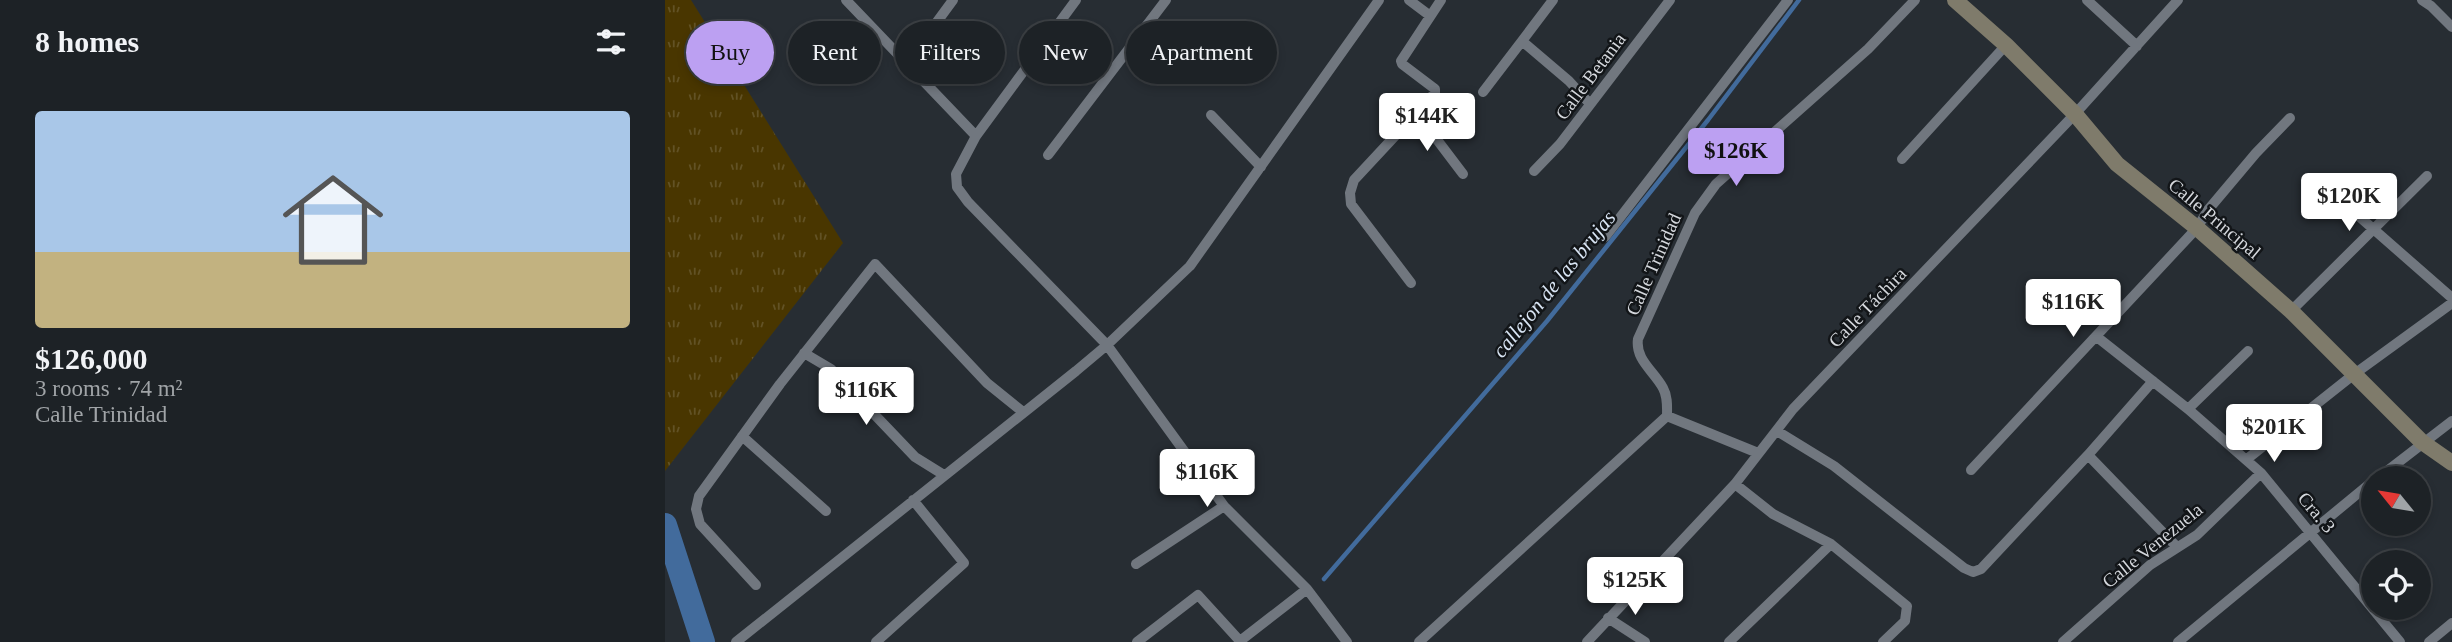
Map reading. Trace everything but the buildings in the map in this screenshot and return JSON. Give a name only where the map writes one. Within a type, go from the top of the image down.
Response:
[{"type":"street","points":[[846,0],[895,52]]},
{"type":"street","points":[[938,21],[953,0]]},
{"type":"street","points":[[1076,0],[976,136],[956,174],[957,187],[968,202],[1107,345],[1224,506],[1307,589],[1347,642]]},
{"type":"street","points":[[1048,155],[1166,0]]},
{"type":"street","points":[[736,642],[1107,345],[1190,266],[1379,0]]},
{"type":"street","points":[[1409,0],[1429,15]]},
{"type":"street","points":[[1411,283],[1351,204],[1350,193],[1355,180],[1435,93],[1435,89],[1401,61],[1441,0]]},
{"type":"street","points":[[1483,92],[1553,0]]},
{"type":"street","name":"Calle Betania","points":[[1534,171],[1560,144],[1670,0]]},
{"type":"street","points":[[1605,237],[1788,0]]},
{"type":"street","name":"Calle Trinidad","points":[[1667,416],[1665,390],[1636,349],[1638,339],[1695,213],[1716,184],[1868,49],[1915,0]]},
{"type":"street","name":"Calle Principal","points":[[1955,0],[2006,45],[2075,114],[2116,164],[2197,228],[2291,311],[2422,442],[2452,463]]},
{"type":"street","points":[[2087,0],[2137,46]]},
{"type":"street","name":"Calle Táchira","points":[[1587,642],[1735,485],[1793,409],[2075,114],[2178,0]]},
{"type":"street","points":[[2430,2],[2452,27]]},
{"type":"street","points":[[1522,41],[1590,104]]},
{"type":"street","points":[[1902,159],[2006,45]]},
{"type":"street","points":[[925,84],[976,136]]},
{"type":"street","points":[[1416,113],[1463,174]]},
{"type":"street","points":[[1211,115],[1261,167]]},
{"type":"street","points":[[1971,470],[2197,228],[2208,209],[2290,118]]},
{"type":"street","points":[[2291,311],[2427,176]]},
{"type":"street","points":[[2247,459],[2452,301],[2338,198]]},
{"type":"street","points":[[756,585],[700,524],[696,509],[699,496],[804,353],[875,264],[987,383],[1023,412]]},
{"type":"street","name":"Cra. 3","points":[[2097,337],[2188,409],[2261,473],[2400,642]]},
{"type":"street","points":[[2188,409],[2248,351]]},
{"type":"street","points":[[804,353],[831,369],[915,457],[944,475]]},
{"type":"street","points":[[1777,431],[1834,466],[1964,568],[1973,572],[1981,569],[2153,381]]},
{"type":"street","points":[[1419,642],[1667,416],[1758,453]]},
{"type":"street","points":[[2393,466],[2452,421]]},
{"type":"street","points":[[742,436],[826,511]]},
{"type":"street","points":[[2088,455],[2177,547]]},
{"type":"street","name":"Calle Venezuela","points":[[2063,642],[2150,565],[2197,534],[2261,473]]},
{"type":"street","points":[[1735,485],[1773,514],[1831,544],[1907,606],[1905,621],[1883,642]]},
{"type":"street","points":[[2179,642],[2361,491]]},
{"type":"street","points":[[876,642],[964,563],[913,500]]},
{"type":"street","points":[[1136,564],[1224,506]]},
{"type":"street","points":[[1729,642],[1831,544]]},
{"type":"street","points":[[1137,642],[1198,596],[1240,641],[1307,589]]},
{"type":"street","points":[[1608,618],[1645,642]]},
{"type":"street","points":[[2429,642],[2452,623]]},
{"type":"green space","points":[[665,0],[691,0],[704,21],[686,21],[686,84],[744,84],[843,243],[665,471]]},
{"type":"waterway","name":"callejon de las brujas","points":[[1324,579],[1547,321],[1708,120],[1799,0]]},
{"type":"waterway","points":[[665,525],[703,642]]}]
